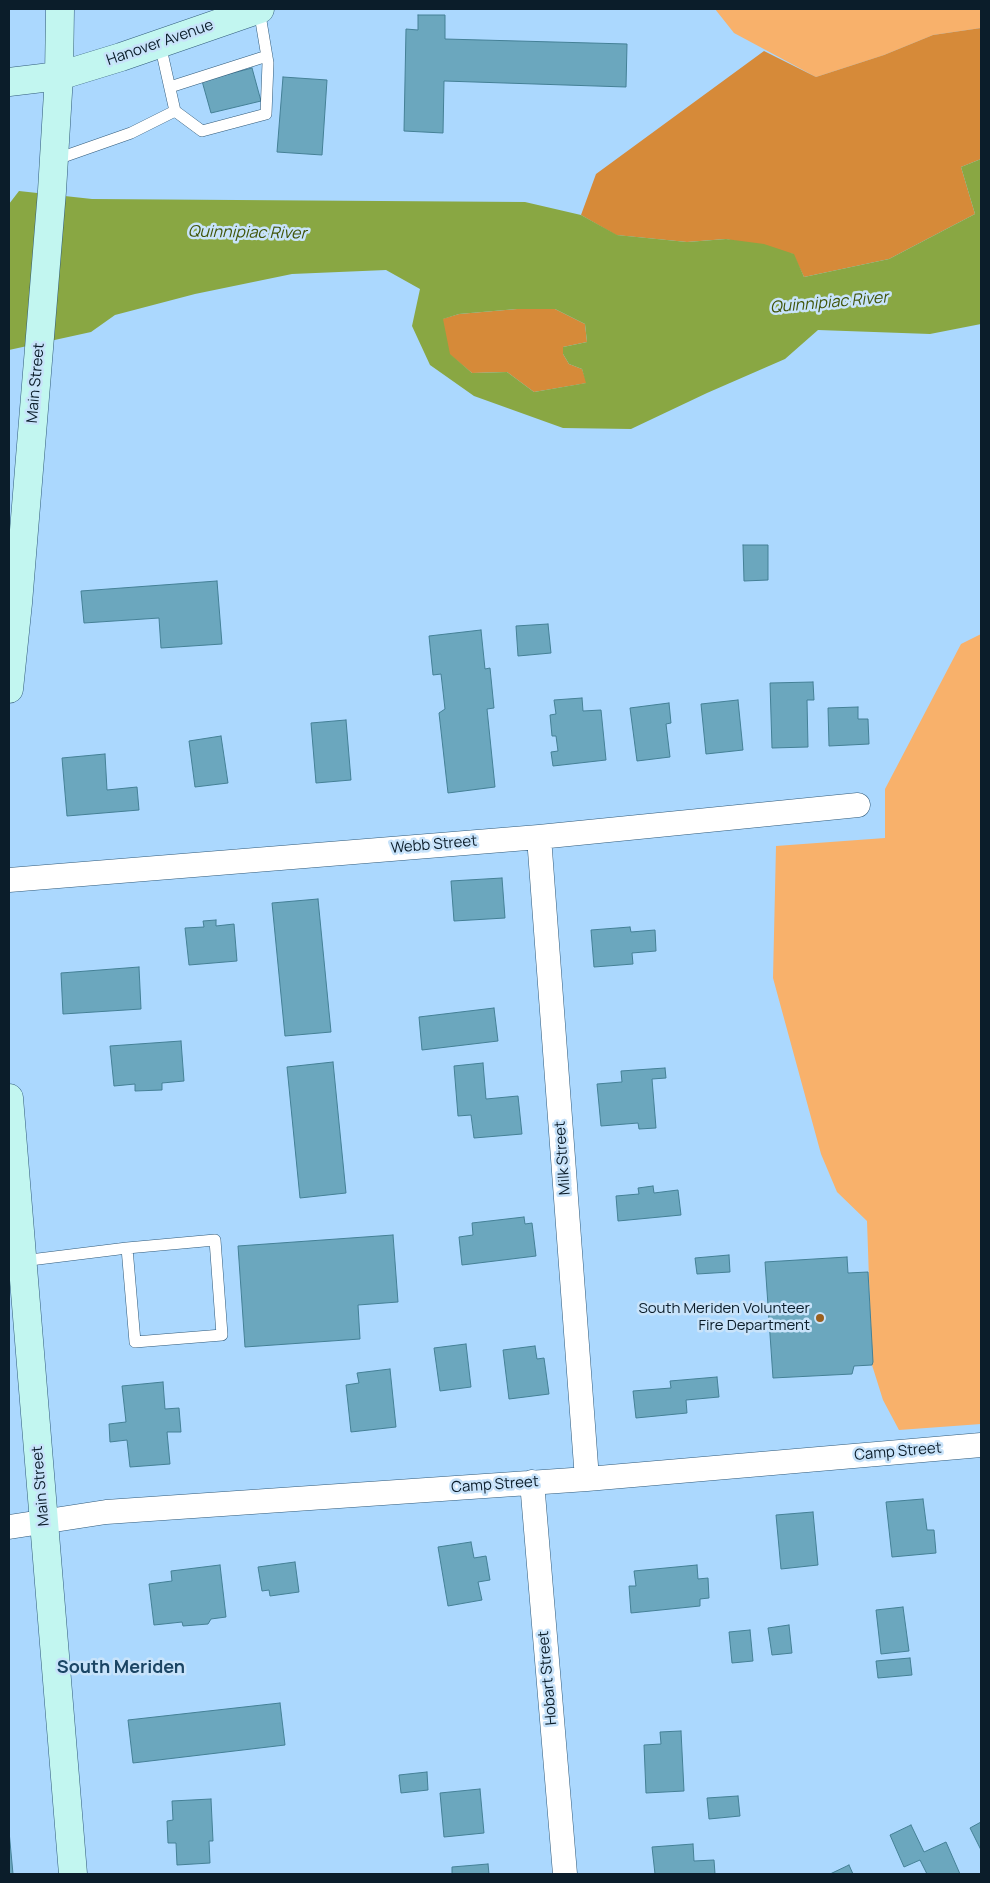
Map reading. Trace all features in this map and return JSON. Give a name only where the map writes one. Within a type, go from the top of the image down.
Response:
[{"type":"main road","name":"Main Street","points":[[9,689],[18,603],[52,191],[59,76],[60,9]]},
{"type":"main road","name":"Hanover Avenue","points":[[9,82],[59,76],[160,44],[260,9]]},
{"type":"main road","name":"Main Street","points":[[9,1098],[73,1874]]},
{"type":"street","name":"Webb Street","points":[[9,880],[539,836],[858,805]]},
{"type":"street","name":"Milk Street","points":[[539,836],[587,1479]]},
{"type":"street","name":"Camp Street","points":[[9,1527],[106,1512],[587,1479],[981,1445]]},
{"type":"street","name":"Hobart Street","points":[[532,1482],[565,1874]]},
{"type":"lane","points":[[160,44],[175,111],[202,131],[266,114],[267,56],[260,9]]},
{"type":"lane","points":[[170,88],[267,56]]},
{"type":"lane","points":[[54,160],[131,133],[175,111]]},
{"type":"lane","points":[[22,1260],[127,1248],[215,1240],[222,1335],[135,1342],[127,1248]]},
{"type":"shaded area","points":[[715,9],[981,9],[981,28],[933,35],[884,55],[816,77],[734,33]]},
{"type":"shaded area","points":[[981,28],[981,159],[961,167],[975,214],[889,259],[804,277],[793,254],[726,239],[687,242],[616,235],[581,215],[596,174],[764,51],[816,77],[884,55],[933,35]]},
{"type":"shaded area","points":[[517,309],[555,309],[585,324],[587,342],[563,347],[563,354],[569,364],[582,369],[587,383],[534,392],[507,372],[472,373],[449,354],[442,319],[459,314]]},
{"type":"shaded area","points":[[981,634],[981,1424],[899,1430],[883,1400],[872,1365],[867,1221],[837,1192],[821,1154],[773,978],[776,846],[885,838],[885,789],[961,644]]},
{"type":"water","name":"Quinnipiac River","points":[[981,159],[981,324],[930,334],[818,330],[785,359],[631,429],[563,428],[474,396],[430,365],[412,326],[420,289],[386,270],[292,274],[195,294],[115,315],[91,332],[9,350],[9,204],[19,191],[92,199],[525,202],[581,215],[617,235],[687,242],[726,239],[764,244],[794,254],[804,277],[889,259],[975,214],[961,167]],"holes":[[[517,309],[555,309],[585,324],[587,342],[563,347],[563,354],[569,364],[582,369],[586,383],[534,392],[507,372],[472,373],[450,354],[443,319],[459,314]]]},
{"type":"building","points":[[418,15],[445,15],[445,39],[627,44],[626,87],[444,81],[443,133],[404,131],[406,29],[418,30]]},
{"type":"building","points":[[252,68],[261,101],[211,113],[202,81]]},
{"type":"building","points":[[283,77],[327,80],[322,155],[277,152]]},
{"type":"building","points":[[743,545],[768,545],[768,580],[744,581]]},
{"type":"building","points":[[217,581],[222,644],[161,648],[159,618],[84,623],[81,591]]},
{"type":"building","points":[[548,624],[551,653],[518,656],[516,626]]},
{"type":"building","points":[[481,630],[485,669],[490,668],[494,708],[487,709],[495,787],[448,793],[439,713],[445,709],[441,674],[433,675],[429,636]]},
{"type":"building","points":[[813,682],[814,700],[807,700],[808,747],[772,748],[770,683]]},
{"type":"building","points":[[582,698],[583,711],[601,710],[606,760],[553,766],[551,752],[558,751],[556,736],[552,736],[550,715],[556,714],[554,700]]},
{"type":"building","points":[[738,700],[743,750],[706,754],[701,704]]},
{"type":"building","points":[[669,703],[671,723],[666,724],[670,757],[637,761],[630,708]]},
{"type":"building","points":[[858,707],[858,719],[868,719],[869,744],[829,746],[828,708]]},
{"type":"building","points":[[346,720],[351,780],[316,783],[311,723]]},
{"type":"building","points":[[221,736],[228,783],[195,787],[189,741]]},
{"type":"building","points":[[105,754],[107,790],[137,787],[139,810],[67,816],[62,758]]},
{"type":"building","points":[[502,878],[505,918],[454,921],[451,881]]},
{"type":"building","points":[[318,899],[331,1032],[285,1036],[272,903]]},
{"type":"building","points":[[216,920],[216,926],[234,924],[237,961],[189,965],[185,928],[204,927],[203,921]]},
{"type":"building","points":[[630,927],[631,932],[655,930],[656,951],[632,953],[633,964],[594,967],[591,930]]},
{"type":"building","points":[[139,967],[141,1009],[63,1014],[61,973]]},
{"type":"building","points":[[494,1008],[498,1041],[422,1050],[419,1017]]},
{"type":"building","points":[[181,1041],[184,1081],[162,1083],[162,1090],[135,1091],[135,1084],[114,1086],[110,1046]]},
{"type":"building","points":[[333,1062],[346,1193],[300,1198],[287,1067]]},
{"type":"building","points":[[483,1063],[486,1099],[518,1096],[522,1134],[474,1138],[471,1115],[458,1116],[454,1066]]},
{"type":"building","points":[[665,1068],[666,1078],[652,1079],[656,1128],[639,1129],[638,1123],[601,1126],[597,1084],[622,1082],[621,1071]]},
{"type":"building","points":[[653,1186],[654,1193],[678,1190],[681,1215],[618,1221],[616,1196],[639,1194],[638,1188]]},
{"type":"building","points":[[524,1217],[525,1224],[532,1223],[536,1256],[462,1265],[459,1237],[473,1235],[472,1223]]},
{"type":"building","points":[[393,1235],[398,1302],[358,1305],[360,1339],[245,1347],[238,1246]]},
{"type":"building","points":[[729,1255],[730,1272],[697,1274],[695,1258]]},
{"type":"building","name":"South Meriden Volunteer Fire Department","points":[[847,1257],[848,1273],[868,1272],[872,1365],[854,1366],[852,1374],[773,1378],[765,1262]]},
{"type":"building","points":[[466,1344],[471,1387],[440,1391],[434,1348]]},
{"type":"building","points":[[535,1346],[537,1359],[544,1358],[549,1394],[509,1399],[503,1350]]},
{"type":"building","points":[[390,1369],[396,1427],[351,1432],[346,1385],[359,1383],[357,1373]]},
{"type":"building","points":[[717,1377],[719,1397],[686,1400],[687,1413],[636,1418],[633,1391],[671,1388],[670,1381]]},
{"type":"building","points":[[163,1382],[165,1409],[179,1408],[181,1432],[167,1432],[170,1464],[130,1467],[127,1440],[110,1442],[109,1424],[126,1422],[122,1386]]},
{"type":"building","points":[[923,1499],[927,1530],[934,1530],[936,1553],[892,1557],[886,1502]]},
{"type":"building","points":[[813,1512],[818,1565],[781,1569],[776,1515]]},
{"type":"building","points":[[471,1542],[474,1558],[486,1556],[490,1580],[478,1582],[482,1600],[448,1606],[438,1547]]},
{"type":"building","points":[[295,1562],[299,1592],[270,1596],[269,1590],[262,1591],[258,1567]]},
{"type":"building","points":[[220,1565],[226,1617],[211,1619],[208,1624],[183,1626],[182,1622],[154,1625],[149,1584],[172,1581],[171,1571]]},
{"type":"building","points":[[697,1565],[698,1579],[708,1578],[709,1598],[700,1599],[700,1606],[631,1613],[629,1586],[636,1586],[634,1571]]},
{"type":"building","points":[[903,1607],[909,1651],[881,1654],[876,1610]]},
{"type":"building","points":[[789,1625],[792,1653],[772,1655],[768,1628]]},
{"type":"building","points":[[750,1630],[753,1661],[732,1663],[729,1632]]},
{"type":"building","points":[[910,1658],[912,1675],[878,1678],[876,1661]]},
{"type":"building","points":[[280,1703],[285,1745],[133,1763],[128,1720]]},
{"type":"building","points":[[681,1731],[684,1791],[646,1793],[644,1745],[661,1744],[660,1732]]},
{"type":"building","points":[[427,1772],[428,1790],[401,1793],[399,1775]]},
{"type":"building","points":[[480,1789],[484,1833],[444,1837],[440,1793]]},
{"type":"building","points":[[738,1796],[740,1816],[709,1819],[707,1798]]},
{"type":"building","points":[[211,1799],[213,1841],[209,1841],[210,1863],[177,1865],[176,1843],[168,1843],[167,1821],[173,1820],[172,1801]]},
{"type":"building","points":[[981,1822],[981,1850],[970,1828]]},
{"type":"building","points":[[911,1825],[924,1852],[946,1842],[960,1874],[927,1874],[920,1860],[904,1867],[890,1835]]},
{"type":"building","points":[[9,1831],[13,1874],[9,1874]]},
{"type":"building","points":[[693,1844],[694,1861],[714,1860],[715,1874],[655,1874],[652,1847]]},
{"type":"building","points":[[488,1864],[489,1874],[452,1874],[452,1867]]},
{"type":"building","points":[[849,1865],[853,1874],[830,1874]]},
{"type":"place","name":"South Meriden Volunteer Fire Department","points":[[820,1318]]},
{"type":"district","name":"South Meriden","points":[[121,1668]]}]
